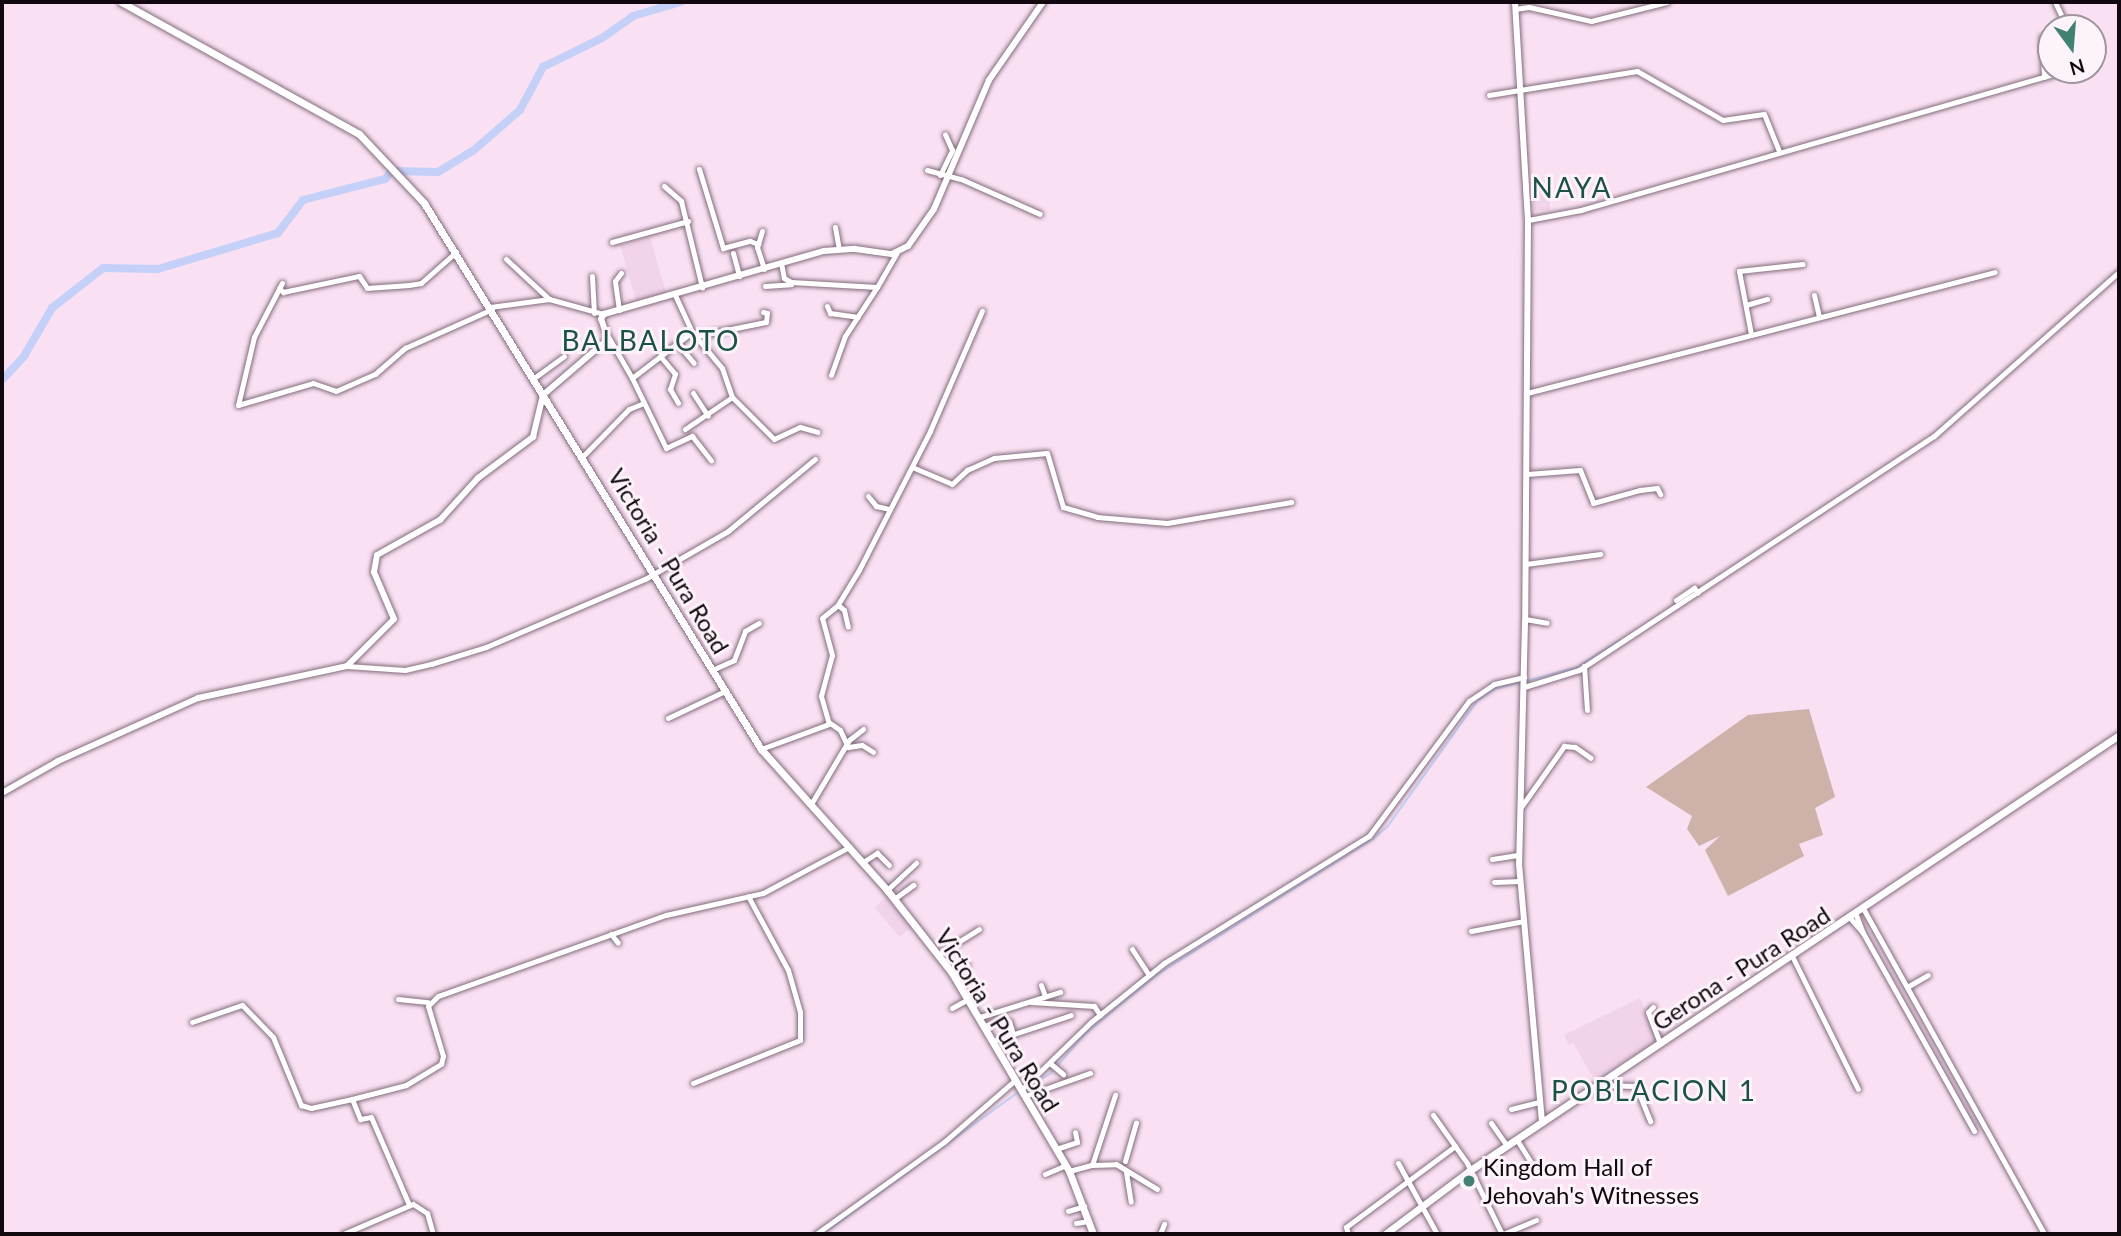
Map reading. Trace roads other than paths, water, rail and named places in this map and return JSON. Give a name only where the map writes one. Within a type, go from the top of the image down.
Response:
[{"type":"main road","name":"Victoria - Pura Road","points":[[121,2],[359,134],[402,178],[456,252],[761,749],[887,890],[952,973],[1068,1168],[1093,1234]]},
{"type":"main road","name":"Gerona - Pura Road","points":[[1385,1234],[1469,1171],[1793,958],[2119,736]]},
{"type":"street","points":[[831,374],[845,336],[897,253],[922,231],[949,178],[977,101],[1043,2]]},
{"type":"street","points":[[1542,1123],[1518,855],[1526,564],[1528,220],[1515,5],[1591,20],[1667,2]]},
{"type":"street","points":[[1489,95],[1637,71],[1723,120],[1765,115],[1779,151]]},
{"type":"street","points":[[1528,220],[1581,210],[2037,79]]},
{"type":"street","points":[[940,176],[952,150],[945,134]]},
{"type":"street","points":[[699,169],[723,248],[751,240],[758,244]]},
{"type":"street","points":[[927,170],[1040,214]]},
{"type":"street","points":[[664,186],[681,199],[702,287]]},
{"type":"street","points":[[612,242],[688,221]]},
{"type":"street","points":[[835,227],[839,248]]},
{"type":"street","points":[[762,231],[758,244],[764,269]]},
{"type":"street","points":[[602,317],[839,248],[897,253]]},
{"type":"street","points":[[456,252],[421,283],[367,288],[359,276],[286,292],[280,286],[254,337],[238,405],[313,383],[337,391],[379,371],[405,348],[491,308],[549,299],[594,312],[602,317],[609,338],[632,377],[667,450],[692,436],[711,460]]},
{"type":"street","points":[[733,253],[739,276]]},
{"type":"street","points":[[506,259],[549,299]]},
{"type":"street","points":[[781,264],[786,281],[877,286]]},
{"type":"street","points":[[1751,334],[1739,271],[1803,264]]},
{"type":"street","points":[[1527,393],[1996,272]]},
{"type":"street","points":[[1524,687],[1584,666],[1937,434],[2119,272]]},
{"type":"street","points":[[619,310],[615,281],[621,273]]},
{"type":"street","points":[[592,276],[594,312]]},
{"type":"street","points":[[765,286],[804,282]]},
{"type":"street","points":[[676,295],[694,334],[722,368],[732,397],[774,439],[800,427],[817,432]]},
{"type":"street","points":[[1814,295],[1819,316]]},
{"type":"street","points":[[1746,305],[1767,299]]},
{"type":"street","points":[[827,306],[830,313],[858,317]]},
{"type":"street","points":[[847,744],[838,728],[830,723],[821,696],[832,653],[822,618],[838,606],[912,467],[982,311]]},
{"type":"street","points":[[632,377],[677,343],[694,334],[766,322],[767,313],[762,312]]},
{"type":"street","points":[[347,666],[394,619],[374,570],[377,555],[440,520],[478,478],[533,437],[544,394],[609,338]]},
{"type":"street","points":[[677,343],[694,363]]},
{"type":"street","points":[[534,378],[564,356]]},
{"type":"street","points":[[660,356],[675,374],[670,389],[678,403]]},
{"type":"street","points":[[693,393],[708,415]]},
{"type":"street","points":[[685,429],[732,397]]},
{"type":"street","points":[[583,456],[629,409],[644,402]]},
{"type":"street","points":[[912,467],[953,484],[967,470],[989,460],[1046,453],[1063,508],[1097,517],[1167,523],[1291,502]]},
{"type":"street","points":[[2,793],[58,761],[198,698],[347,666],[405,670],[492,645],[654,574],[728,531],[815,458]]},
{"type":"street","points":[[1527,474],[1580,470],[1593,503],[1640,490],[1657,488],[1660,494]]},
{"type":"street","points":[[868,496],[876,506],[889,509]]},
{"type":"street","points":[[1526,564],[1600,554]]},
{"type":"street","points":[[1676,600],[1697,591]]},
{"type":"street","points":[[838,606],[844,610],[848,627]]},
{"type":"street","points":[[1525,619],[1547,623]]},
{"type":"street","points":[[712,670],[733,660],[745,631],[759,623]]},
{"type":"street","points":[[1584,666],[1587,710]]},
{"type":"street","points":[[1023,1093],[1100,1015],[1149,975],[1369,836],[1469,701],[1494,684],[1524,677]]},
{"type":"street","points":[[668,718],[725,691]]},
{"type":"street","points":[[761,749],[830,723]]},
{"type":"street","points":[[811,804],[847,744],[863,729]]},
{"type":"street","points":[[847,744],[862,745],[873,752]]},
{"type":"street","points":[[1518,809],[1564,746],[1575,747],[1591,758]]},
{"type":"street","points":[[398,999],[428,1002],[666,915],[748,896],[790,881],[849,847]]},
{"type":"street","points":[[863,862],[877,853],[889,865]]},
{"type":"street","points":[[1492,859],[1518,855]]},
{"type":"street","points":[[887,890],[916,863]]},
{"type":"street","points":[[1494,882],[1520,881]]},
{"type":"street","points":[[894,899],[914,885]]},
{"type":"street","points":[[693,1083],[800,1040],[800,1012],[788,970],[748,896]]},
{"type":"street","points":[[1864,910],[2043,1234]]},
{"type":"street","points":[[1853,917],[1974,1131]]},
{"type":"street","points":[[1471,931],[1524,921]]},
{"type":"street","points":[[939,954],[979,929]]},
{"type":"street","points":[[611,934],[618,943]]},
{"type":"street","points":[[1132,949],[1149,975]]},
{"type":"street","points":[[1793,958],[1858,1089]]},
{"type":"street","points":[[952,973],[967,965]]},
{"type":"street","points":[[1907,987],[1928,975]]},
{"type":"street","points":[[1041,985],[1045,996]]},
{"type":"street","points":[[980,1017],[1060,992]]},
{"type":"street","points":[[952,1008],[968,999]]},
{"type":"street","points":[[192,1021],[243,1005],[273,1037],[301,1105],[311,1108],[406,1085],[441,1064],[443,1056],[428,1002]]},
{"type":"street","points":[[1027,1002],[1094,1006],[1100,1015]]},
{"type":"street","points":[[1653,1007],[1648,1012],[1660,1043]]},
{"type":"street","points":[[993,1041],[1071,1015]]},
{"type":"street","points":[[985,1026],[999,1020]]},
{"type":"street","points":[[1009,1021],[1013,1034]]},
{"type":"street","points":[[1051,1063],[1063,1074]]},
{"type":"street","points":[[1023,1093],[1090,1073]]},
{"type":"street","points":[[816,1234],[944,1142],[1015,1080]]},
{"type":"street","points":[[1596,1086],[1636,1086],[1650,1121]]},
{"type":"street","points":[[1092,1166],[1115,1095]]},
{"type":"street","points":[[352,1099],[360,1119],[371,1117],[409,1205]]},
{"type":"street","points":[[1511,1109],[1540,1102]]},
{"type":"street","points":[[1433,1115],[1455,1146],[1502,1234],[1535,1220]]},
{"type":"street","points":[[1491,1123],[1507,1146]]},
{"type":"street","points":[[1045,1174],[1128,1160],[1136,1124]]},
{"type":"street","points":[[1056,1149],[1077,1142],[1074,1132]]},
{"type":"street","points":[[1517,1140],[1536,1170]]},
{"type":"street","points":[[1348,1234],[1346,1227],[1455,1146]]},
{"type":"street","points":[[1398,1163],[1437,1234]]},
{"type":"street","points":[[1116,1164],[1157,1189]]},
{"type":"street","points":[[1126,1172],[1131,1202]]},
{"type":"street","points":[[343,1234],[409,1205],[424,1208],[433,1234]]},
{"type":"street","points":[[1068,1211],[1084,1206]]},
{"type":"street","points":[[1076,1223],[1088,1221]]},
{"type":"street","points":[[1160,1234],[1164,1224]]},
{"type":"waterway","points":[[2,380],[24,356],[52,308],[103,268],[158,269],[278,233],[303,200],[385,179],[392,171],[438,172],[474,150],[520,110],[543,67],[602,38],[633,16],[681,2]]},
{"type":"waterway","points":[[1527,681],[1577,667],[1620,640]]},
{"type":"waterway","points":[[1028,1086],[1051,1073],[1084,1035],[1158,974],[1373,839],[1388,826],[1477,701],[1495,689],[1521,682]]},
{"type":"waterway","points":[[823,1234],[1020,1091]]},
{"type":"place","name":"Kingdom Hall of Jehovah's Witnesses","points":[[1469,1181]]},
{"type":"district","name":"NAYA","points":[[1572,187]]},
{"type":"district","name":"BALBALOTO","points":[[651,340]]},
{"type":"district","name":"POBLACION 1","points":[[1654,1090]]}]
